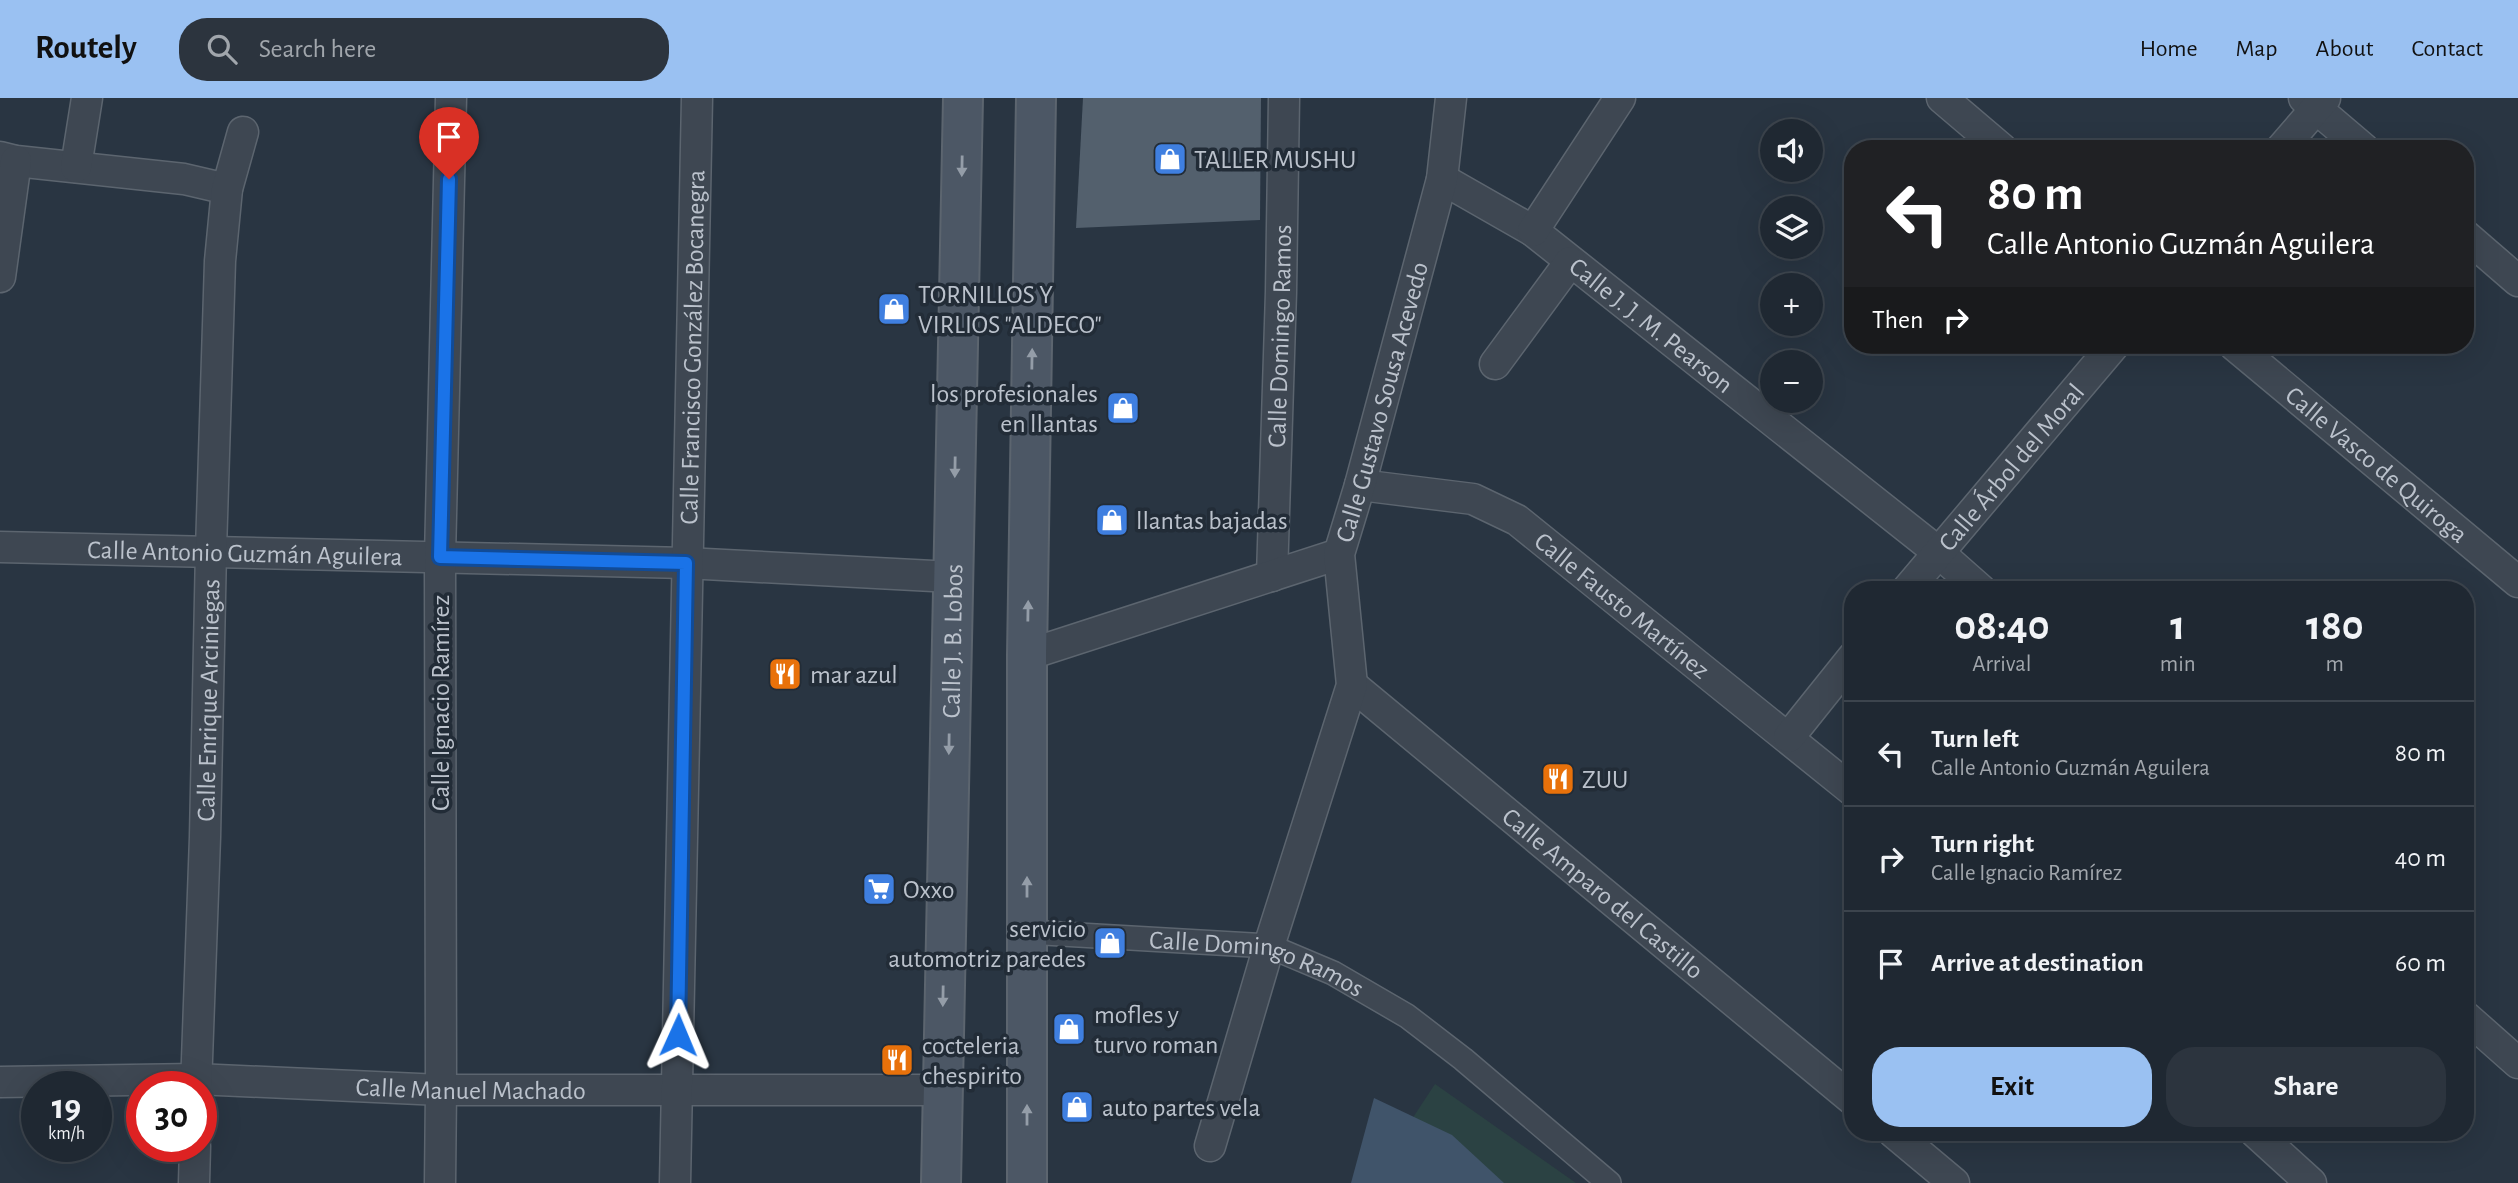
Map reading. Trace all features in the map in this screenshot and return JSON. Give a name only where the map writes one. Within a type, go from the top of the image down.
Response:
[{"type":"main road","name":"Calle J. B. Lobos","points":[[940,1183],[963,98]]},
{"type":"main road","points":[[1027,1183],[1027,655],[1036,98]]},
{"type":"street","points":[[76,167],[87,98]]},
{"type":"street","name":"Calle Ignacio Ramírez","points":[[439,1183],[440,557],[451,98]]},
{"type":"street","name":"Calle Francisco González Bocanegra","points":[[675,1183],[697,98]]},
{"type":"street","name":"Calle Domingo Ramos","points":[[1272,576],[1284,98]]},
{"type":"street","name":"Calle Gustavo Sousa Acevedo","points":[[1210,1146],[1269,946],[1352,685],[1339,554],[1442,179],[1451,98]]},
{"type":"street","points":[[1532,231],[1620,98]]},
{"type":"street","points":[[1942,98],[1991,140]]},
{"type":"street","points":[[2287,140],[2315,101],[2355,140]]},
{"type":"street","name":"Calle Enrique Arciniegas","points":[[196,1071],[220,261],[228,189],[243,132]]},
{"type":"street","points":[[0,277],[8,159],[184,179],[228,189]]},
{"type":"street","name":"Calle J. J. M. Pearson","points":[[1442,179],[1532,231],[1938,552],[1971,581]]},
{"type":"street","points":[[2474,243],[2518,281]]},
{"type":"street","points":[[1494,364],[1570,262]]},
{"type":"street","name":"Calle Árbol del Moral","points":[[1914,581],[2106,354]]},
{"type":"street","name":"Calle Vasco de Quiroga","points":[[2245,354],[2518,582]]},
{"type":"street","name":"Calle Fausto Martínez","points":[[1360,485],[1473,499],[1517,520],[1844,783]]},
{"type":"street","name":"Calle Antonio Guzmán Aguilera","points":[[0,547],[686,563],[953,577]]},
{"type":"street","points":[[1027,655],[1339,554]]},
{"type":"street","points":[[1789,737],[1844,668]]},
{"type":"street","name":"Calle Amparo del Castillo","points":[[1352,685],[1844,1093]]},
{"type":"street","name":"Calle Domingo Ramos","points":[[1027,932],[1269,946],[1333,972],[1407,1016],[1463,1059],[1609,1183]]},
{"type":"street","points":[[2474,1024],[2518,1063]]},
{"type":"street","name":"Calle Manuel Machado","points":[[0,1082],[126,1083]]},
{"type":"street","name":"Calle Manuel Machado","points":[[217,1084],[441,1090],[941,1090]]},
{"type":"street","points":[[1903,1141],[1954,1183]]},
{"type":"street","points":[[2265,1141],[2311,1183]]},
{"type":"street","points":[[194,1183],[195,1162]]},
{"type":"green space","points":[[1435,1084],[1576,1183],[1370,1183]]},
{"type":"water","points":[[1374,1098],[1452,1135],[1504,1183],[1351,1183]]},
{"type":"building","name":"TALLER MUSHU","points":[[1083,98],[1261,98],[1260,220],[1076,228]]},
{"type":"place","name":"TALLER MUSHU","points":[[1170,159]]},
{"type":"place","name":"TORNILLOS Y VIRLIOS \"ALDECO\"","points":[[894,309]]},
{"type":"place","name":"los profesionales en llantas","points":[[1123,408]]},
{"type":"place","name":"llantas bajadas","points":[[1112,520]]},
{"type":"place","name":"mar azul","points":[[785,674]]},
{"type":"place","name":"ZUU","points":[[1558,779]]},
{"type":"place","name":"Oxxo","points":[[879,889]]},
{"type":"place","name":"servicio automotriz paredes","points":[[1110,943]]},
{"type":"place","name":"mofles y turvo roman","points":[[1069,1029]]},
{"type":"place","name":"cocteleria chespirito","points":[[897,1060]]},
{"type":"place","name":"auto partes vela","points":[[1077,1107]]},
{"type":"route","points":[[449,179],[440,557],[686,563],[678,1035]]}]
